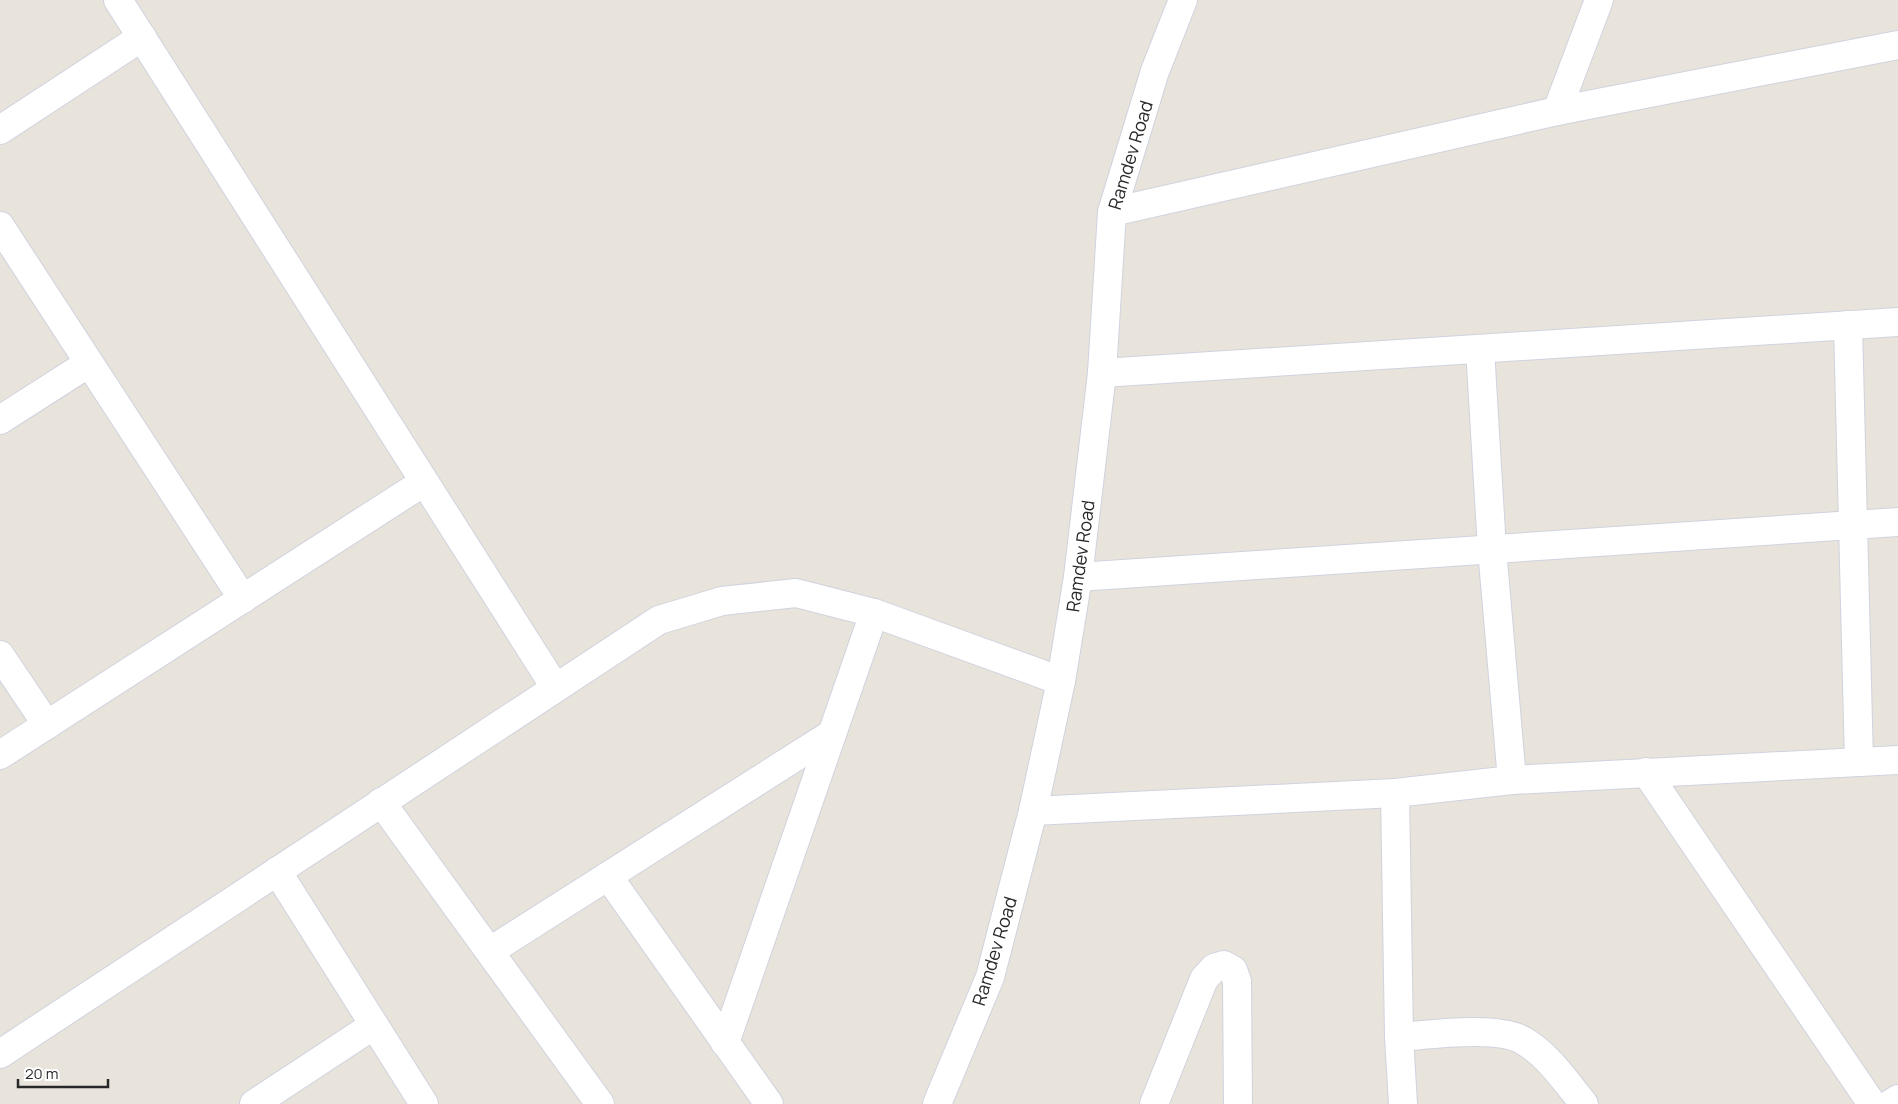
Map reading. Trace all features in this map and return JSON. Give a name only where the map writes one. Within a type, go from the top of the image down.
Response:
[{"type":"street","points":[[118,0],[555,687]]},
{"type":"street","name":"Ramdev Road","points":[[937,1104],[990,977],[1033,811],[1061,681],[1078,577],[1102,373],[1112,212],[1155,71],[1182,0]]},
{"type":"street","points":[[1557,111],[1599,0]]},
{"type":"street","points":[[0,130],[142,38]]},
{"type":"street","points":[[1112,212],[1557,111],[1898,46]]},
{"type":"street","points":[[0,226],[242,599]]},
{"type":"street","points":[[1102,373],[1898,322]]},
{"type":"street","points":[[1848,325],[1859,762]]},
{"type":"street","points":[[1480,349],[1492,549],[1512,780]]},
{"type":"street","points":[[0,420],[89,363]]},
{"type":"street","points":[[0,755],[424,482]]},
{"type":"street","points":[[1078,577],[1898,522]]},
{"type":"street","points":[[0,1054],[659,620],[722,601],[796,594],[874,613],[1061,681]]},
{"type":"street","points":[[725,1042],[830,735],[874,613]]},
{"type":"street","points":[[0,656],[47,725]]},
{"type":"street","points":[[490,951],[830,735]]},
{"type":"street","points":[[1033,811],[1395,793],[1512,780],[1898,760]]},
{"type":"street","points":[[1646,772],[1872,1104]]},
{"type":"street","points":[[1395,793],[1402,1104]]},
{"type":"street","points":[[381,802],[600,1104]]},
{"type":"street","points":[[277,871],[424,1104]]},
{"type":"street","points":[[608,876],[769,1104]]},
{"type":"street","points":[[1154,1104],[1204,979],[1214,968],[1224,965],[1233,970],[1237,981],[1238,1104]]},
{"type":"street","points":[[257,1103],[374,1025]]},
{"type":"street","points":[[1399,1037],[1469,1032],[1503,1034],[1522,1040],[1541,1054],[1584,1104]]},
{"type":"street","points":[[1890,1104],[1898,1099]]}]
